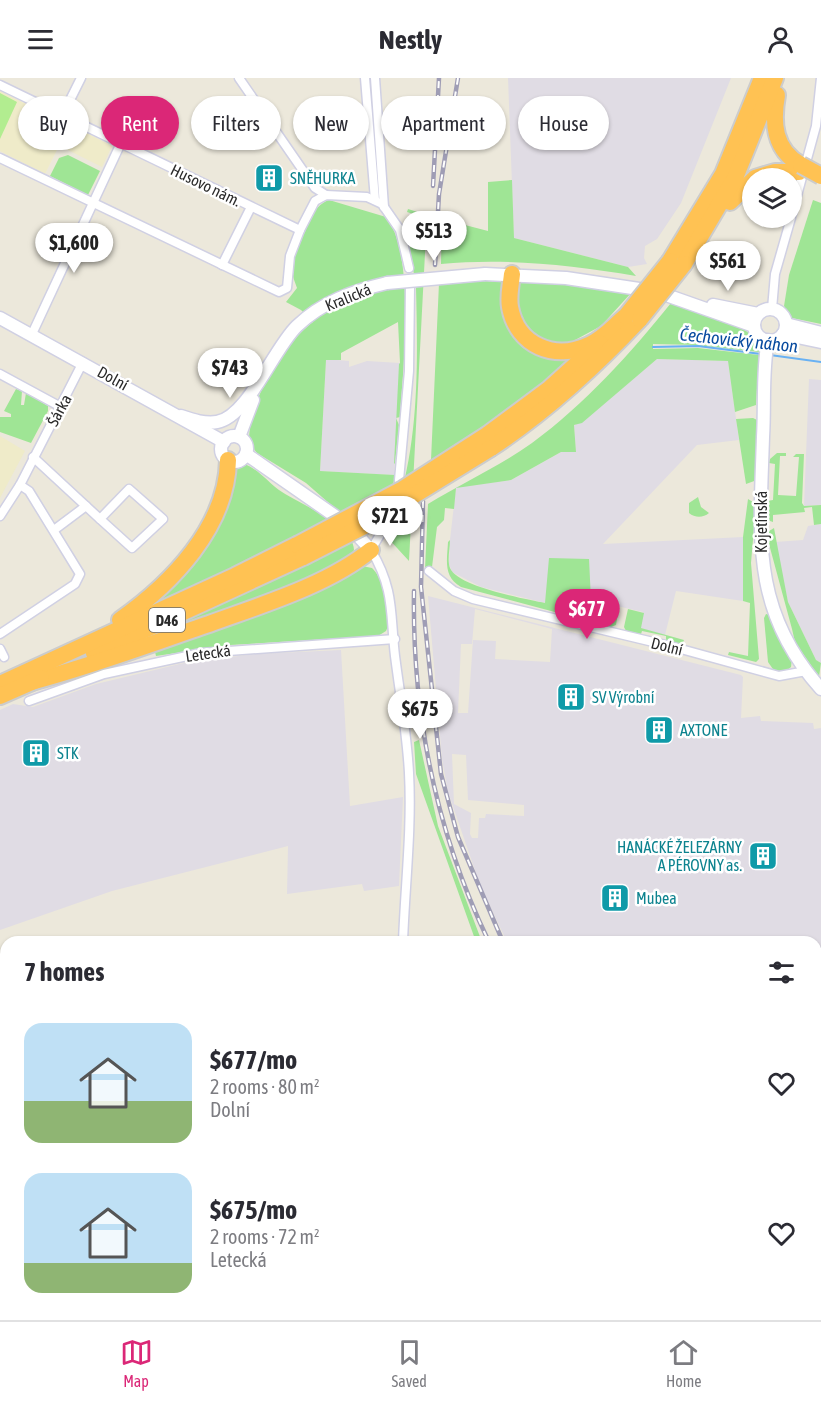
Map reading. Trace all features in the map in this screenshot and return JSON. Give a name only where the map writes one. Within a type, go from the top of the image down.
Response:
[{"type":"highway","name":"D46","points":[[677,263],[723,174],[762,78]]},
{"type":"highway","name":"D46","points":[[0,684],[235,576],[364,526],[489,442],[557,401],[588,374],[702,235],[735,178],[778,78]]},
{"type":"highway","points":[[778,78],[774,115],[776,134],[785,152],[799,168]]},
{"type":"highway","points":[[802,170],[821,176]]},
{"type":"highway","points":[[702,235],[742,189]]},
{"type":"highway","points":[[512,274],[509,302],[512,316],[523,335],[540,348],[560,352],[583,347],[633,318]]},
{"type":"highway","points":[[79,647],[152,597],[187,559],[211,520],[226,478],[228,460]]},
{"type":"highway","points":[[31,682],[73,671],[248,610],[335,573],[371,550]]},
{"type":"highway","name":"D46","points":[[0,696],[300,551]]},
{"type":"main road","name":"Kralická","points":[[181,416],[210,423],[230,418],[242,409],[291,332],[321,308],[349,294],[387,283],[485,274],[512,274],[566,278],[639,289]]},
{"type":"main road","points":[[669,296],[756,320],[772,309],[782,314],[784,329],[778,339],[768,343],[759,336],[756,320]]},
{"type":"main road","name":"Dolní","points":[[0,318],[181,416],[224,442]]},
{"type":"main road","points":[[784,329],[821,333]]},
{"type":"main road","points":[[784,329],[821,342]]},
{"type":"main road","name":"Kojetínská","points":[[768,343],[759,525],[761,559],[776,617],[806,670],[821,689]]},
{"type":"main road","points":[[239,437],[267,369]]},
{"type":"main road","points":[[231,437],[239,437],[246,444],[246,454],[237,461],[228,460],[222,452],[224,442],[231,437]]},
{"type":"main road","points":[[246,454],[335,516]]},
{"type":"main road","points":[[359,537],[371,550]]},
{"type":"street","points":[[72,96],[81,78]]},
{"type":"street","points":[[239,78],[315,188],[326,195],[375,200],[384,207],[400,230],[409,268]]},
{"type":"street","points":[[365,78],[375,200]]},
{"type":"street","points":[[375,78],[384,207]]},
{"type":"street","points":[[802,176],[816,126],[821,78]]},
{"type":"street","name":"Husovo nám.","points":[[0,85],[24,96]]},
{"type":"street","points":[[32,334],[118,150]]},
{"type":"street","name":"Husovo nám.","points":[[135,150],[300,230]]},
{"type":"street","points":[[0,158],[276,292],[287,288],[290,256],[300,230],[315,201],[326,195]]},
{"type":"street","name":"Husovo nám.","points":[[222,265],[251,207]]},
{"type":"street","points":[[772,309],[775,274],[788,228]]},
{"type":"street","points":[[399,480],[409,371],[410,286]]},
{"type":"street","name":"Šárka","points":[[0,516],[20,484],[83,362]]},
{"type":"street","points":[[0,375],[61,406]]},
{"type":"street","points":[[33,457],[100,519],[132,548],[163,519],[129,489],[100,519]]},
{"type":"street","points":[[0,634],[75,584],[80,574],[29,491],[20,484]]},
{"type":"street","points":[[54,531],[86,506]]},
{"type":"street","points":[[388,521],[371,550],[389,591],[410,784],[403,936]]},
{"type":"street","name":"Dolní","points":[[429,571],[454,591],[473,599],[670,646],[779,676],[806,670]]},
{"type":"street","name":"Letecká","points":[[29,701],[104,674],[201,653],[395,639]]},
{"type":"shaded area","points":[[508,78],[731,78],[681,203],[657,239],[645,246],[644,258],[647,264],[628,267],[514,238]]},
{"type":"shaded area","points":[[0,91],[18,100],[18,150],[57,150],[45,174],[0,151]]},
{"type":"shaded area","points":[[89,134],[101,140],[101,150],[110,150],[102,167],[68,150],[89,150]]},
{"type":"shaded area","points":[[326,359],[349,361],[349,367],[367,361],[400,363],[394,475],[320,471]]},
{"type":"shaded area","points":[[657,359],[728,361],[739,440],[697,445],[603,544],[743,537],[743,601],[676,591],[665,635],[640,628],[643,612],[591,600],[589,614],[481,587],[452,572],[449,564],[450,540],[456,487],[511,480],[561,452],[576,452],[574,425],[582,422]]},
{"type":"shaded area","points":[[809,379],[821,380],[821,505],[804,506]]},
{"type":"shaded area","points":[[0,436],[25,451],[0,498]]},
{"type":"shaded area","points":[[821,524],[821,663],[816,660],[788,602],[775,542],[803,540],[808,526]]},
{"type":"shaded area","points":[[428,596],[741,675],[743,677],[741,718],[760,716],[761,721],[813,723],[814,729],[821,728],[821,936],[504,936],[480,885],[448,792],[442,759]],"holes":[[[475,609],[552,629],[550,662],[495,659],[496,641],[473,640],[468,713],[458,713],[461,644],[472,644]],[[452,754],[466,755],[468,800],[524,805],[524,816],[486,814],[485,818],[479,818],[478,838],[472,838],[470,834],[471,813],[454,804]]]},
{"type":"shaded area","points":[[341,650],[350,806],[403,797],[399,886],[364,891],[362,884],[287,894],[288,846],[112,891],[0,930],[0,710],[13,704],[33,707],[96,684],[188,662],[256,654]]},
{"type":"green space","points":[[0,93],[17,102],[0,139]]},
{"type":"green space","points":[[68,155],[100,171],[88,195],[50,176],[59,158]]},
{"type":"green space","points":[[512,180],[514,238],[628,267],[636,276],[514,262],[441,264],[442,219],[488,231],[488,182]]},
{"type":"green space","points":[[329,200],[386,217],[395,234],[401,257],[404,284],[405,343],[400,417],[396,418],[400,363],[398,322],[341,353],[341,360],[326,360],[320,471],[395,475],[391,495],[346,518],[306,483],[257,453],[249,443],[250,427],[260,393],[289,345],[313,322],[301,310],[286,302],[297,288],[292,270],[295,251],[303,230],[315,211]]},
{"type":"green space","points":[[813,200],[821,203],[821,324],[792,318],[784,306],[789,275]]},
{"type":"green space","points":[[408,209],[427,215],[409,561],[386,536],[405,477],[414,414],[417,350],[416,288],[410,243],[415,230],[425,228],[426,218],[407,212]]},
{"type":"green space","points":[[501,282],[505,317],[517,340],[538,354],[573,361],[502,418],[482,427],[431,460],[439,283]]},
{"type":"green space","points":[[521,282],[632,292],[601,326],[564,346],[536,338],[525,328],[517,305]]},
{"type":"green space","points":[[671,303],[735,323],[735,326],[748,332],[754,339],[759,352],[698,345],[653,344],[653,349],[698,348],[759,355],[756,405],[735,412],[728,361],[657,359],[582,423],[574,425],[576,452],[561,452],[511,480],[456,488],[454,509],[445,508],[444,520],[437,527],[432,567],[429,571],[425,569],[428,504],[441,496],[507,459],[552,428],[606,378]]},
{"type":"green space","points":[[16,389],[22,391],[21,405],[24,405],[26,393],[48,406],[48,411],[31,443],[0,432],[0,417],[11,417],[11,414],[4,411]]},
{"type":"green space","points":[[753,418],[759,421],[757,480],[746,484],[736,419]]},
{"type":"green space","points":[[396,419],[399,425],[394,464]]},
{"type":"green space","points":[[777,453],[786,453],[786,456],[780,456],[778,495],[796,496],[799,457],[793,457],[796,454],[804,454],[802,503],[804,506],[821,505],[821,524],[814,525],[812,507],[804,508],[805,512],[773,515],[773,522],[767,520],[767,501],[773,500],[775,464],[769,463]]},
{"type":"green space","points":[[233,465],[248,465],[279,490],[335,523],[345,532],[352,541],[354,550],[351,556],[362,566],[372,568],[384,589],[389,617],[386,631],[378,636],[230,645],[156,656],[145,610],[170,586]]},
{"type":"green space","points":[[698,497],[701,507],[709,513],[702,517],[689,513],[689,503]]},
{"type":"green space","points":[[748,499],[756,504],[751,563],[759,659],[756,662],[728,655],[729,652],[748,656],[750,603],[743,601],[743,537]]},
{"type":"green space","points":[[774,528],[788,602],[816,660],[821,663],[819,677],[795,642],[766,533]]},
{"type":"green space","points":[[450,540],[449,565],[456,575],[493,591],[545,603],[549,558],[589,559],[591,600],[619,607],[616,625],[611,627],[461,587],[451,578],[447,568]]},
{"type":"green space","points":[[628,609],[644,613],[641,628],[684,640],[682,645],[666,641],[666,636],[642,631],[641,634],[626,631],[624,627]]},
{"type":"green space","points":[[766,614],[770,615],[792,658],[791,667],[785,672],[775,672],[768,662],[764,618]]},
{"type":"green space","points":[[419,740],[438,826],[480,936],[474,936],[416,774],[414,742]]},
{"type":"waterway","name":"Čechovický náhon","points":[[653,347],[698,346],[761,354]]},
{"type":"waterway","name":"Čechovický náhon","points":[[770,355],[821,362]]},
{"type":"railway","points":[[433,186],[439,78]]},
{"type":"railway","points":[[435,265],[439,194],[458,78]]},
{"type":"railway","points":[[423,501],[421,587],[441,774],[458,837],[500,936]]},
{"type":"railway","points":[[414,591],[417,682],[431,771],[441,815],[455,858],[486,936]]},
{"type":"place","name":"SNĚHURKA","points":[[269,178]]},
{"type":"place","name":"SV Výrobní","points":[[571,697]]},
{"type":"place","name":"AXTONE","points":[[659,730]]},
{"type":"place","name":"STK","points":[[36,753]]},
{"type":"place","name":"HANÁCKÉ ŽELEZÁRNY A PÉROVNY as.","points":[[763,856]]},
{"type":"place","name":"Mubea","points":[[615,898]]}]
